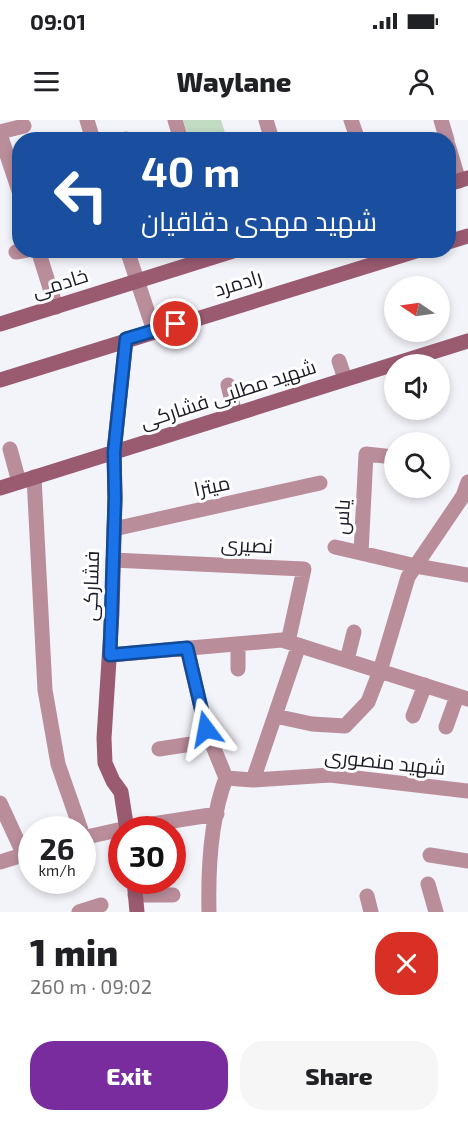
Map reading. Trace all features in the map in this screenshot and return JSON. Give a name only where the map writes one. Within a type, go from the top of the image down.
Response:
[{"type":"street","points":[[12,170],[0,133],[24,126]]},
{"type":"street","points":[[41,258],[56,307]]},
{"type":"street","points":[[130,258],[154,331]]},
{"type":"street","name":"خادمی","points":[[0,324],[137,282],[205,258]]},
{"type":"street","name":"رادمرد","points":[[0,380],[393,258]]},
{"type":"street","name":"فشارکی","points":[[125,816],[121,792],[113,781],[105,762],[105,738],[114,529],[114,452],[126,339]]},
{"type":"street","name":"شهید مطلبی فشارکی","points":[[0,488],[468,341]]},
{"type":"street","points":[[339,361],[345,379]]},
{"type":"street","points":[[228,386],[235,414]]},
{"type":"street","points":[[10,449],[19,482]]},
{"type":"street","name":"یاس","points":[[384,456],[366,454],[361,553],[468,575]]},
{"type":"street","points":[[34,477],[45,690],[58,764],[77,816]]},
{"type":"street","name":"میترا","points":[[114,529],[320,483]]},
{"type":"street","points":[[275,716],[312,724],[345,726],[368,702],[380,671],[408,578],[466,492]]},
{"type":"street","points":[[335,547],[361,553]]},
{"type":"street","name":"نصیری","points":[[113,560],[304,569],[293,643]]},
{"type":"street","points":[[347,660],[354,632]]},
{"type":"street","points":[[110,655],[282,640],[463,698],[446,727]]},
{"type":"street","points":[[253,780],[275,716],[293,643]]},
{"type":"street","points":[[238,644],[238,669]]},
{"type":"street","points":[[187,648],[206,729],[226,778],[219,797],[208,876],[209,912]]},
{"type":"street","points":[[413,717],[425,686]]},
{"type":"street","points":[[159,748],[211,741]]},
{"type":"street","name":"شهید منصوری","points":[[226,778],[253,780],[330,775],[468,792]]},
{"type":"street","points":[[0,803],[18,836]]},
{"type":"street","points":[[186,819],[217,814]]},
{"type":"street","points":[[430,855],[468,861]]},
{"type":"street","points":[[0,862],[18,857]]},
{"type":"street","points":[[428,884],[436,912]]},
{"type":"street","points":[[135,894],[137,912]]},
{"type":"street","points":[[167,894],[173,895]]},
{"type":"street","points":[[367,896],[371,912]]},
{"type":"street","points":[[79,912],[101,905]]},
{"type":"green space","points":[[183,120],[221,120],[225,132],[187,132]]},
{"type":"route","points":[[176,324],[126,339],[114,452],[115,498],[110,655],[187,648],[206,729]]}]
